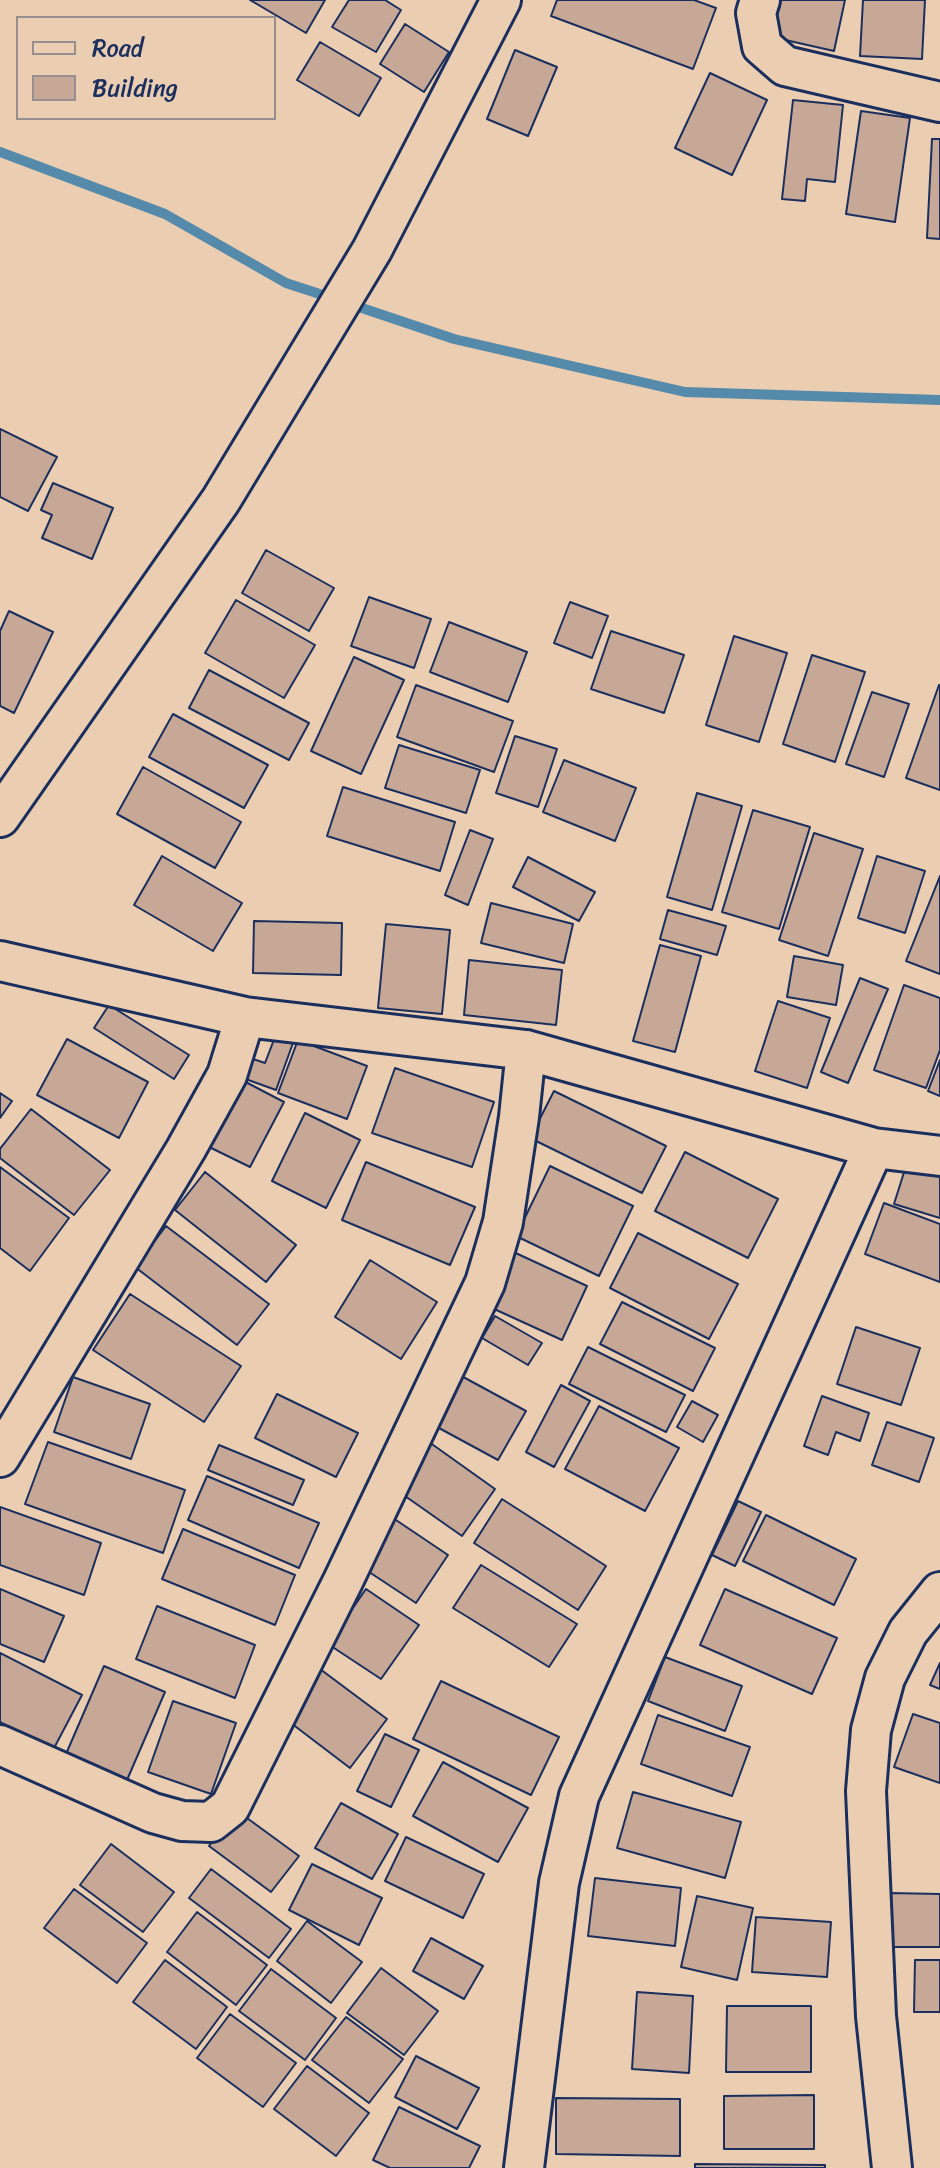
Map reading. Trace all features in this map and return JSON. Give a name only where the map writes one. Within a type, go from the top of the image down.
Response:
[{"type":"street","points":[[0,817],[11,778],[221,500],[372,250],[501,0]]},
{"type":"street","points":[[760,0],[756,13],[762,46],[785,66],[940,102]]},
{"type":"street","points":[[0,961],[245,1017],[526,1050],[874,1148],[940,1156]]},
{"type":"street","points":[[0,1457],[193,1137],[227,1075],[245,1017]]},
{"type":"street","points":[[0,1745],[153,1813],[182,1821],[211,1822],[230,1807],[343,1581],[485,1283],[506,1209],[526,1050]]},
{"type":"street","points":[[524,2168],[559,1883],[579,1796],[874,1148]]},
{"type":"street","points":[[892,2168],[876,2016],[867,1776],[871,1730],[885,1678],[908,1632],[940,1592]]},
{"type":"building","points":[[250,0],[325,0],[306,33]]},
{"type":"building","points":[[349,0],[385,0],[401,10],[376,52],[332,27]]},
{"type":"building","points":[[557,0],[694,0],[716,8],[693,69],[551,16]]},
{"type":"building","points":[[781,0],[845,0],[834,51],[772,37]]},
{"type":"building","points":[[863,0],[925,0],[922,59],[860,56]]},
{"type":"building","points":[[405,24],[449,52],[424,92],[380,64]]},
{"type":"building","points":[[320,42],[381,78],[359,116],[297,80]]},
{"type":"building","points":[[515,50],[557,67],[528,136],[487,119]]},
{"type":"building","points":[[710,73],[767,100],[732,175],[675,148]]},
{"type":"building","points":[[793,100],[843,105],[835,182],[807,179],[805,201],[782,199]]},
{"type":"building","points":[[861,111],[910,118],[895,222],[846,214]]},
{"type":"building","points":[[932,139],[940,139],[940,239],[927,238]]},
{"type":"building","points":[[0,429],[57,457],[28,511],[0,497]]},
{"type":"building","points":[[53,483],[113,508],[92,559],[42,538],[52,515],[41,510]]},
{"type":"building","points":[[266,550],[334,588],[309,631],[242,593]]},
{"type":"building","points":[[369,597],[431,619],[414,668],[351,646]]},
{"type":"building","points":[[236,600],[315,645],[284,698],[205,653]]},
{"type":"building","points":[[570,602],[608,616],[592,658],[554,643]]},
{"type":"building","points":[[9,611],[53,632],[14,713],[0,706],[0,631]]},
{"type":"building","points":[[449,622],[527,652],[508,702],[430,672]]},
{"type":"building","points":[[611,631],[684,655],[664,713],[591,689]]},
{"type":"building","points":[[734,636],[787,653],[759,742],[706,725]]},
{"type":"building","points":[[812,655],[865,672],[835,762],[783,744]]},
{"type":"building","points":[[354,657],[404,680],[361,774],[311,751]]},
{"type":"building","points":[[209,670],[309,723],[289,760],[189,708]]},
{"type":"building","points":[[416,685],[513,721],[494,772],[397,737]]},
{"type":"building","points":[[940,686],[940,790],[906,778]]},
{"type":"building","points":[[872,692],[909,704],[884,777],[846,764]]},
{"type":"building","points":[[173,714],[268,765],[244,808],[149,757]]},
{"type":"building","points":[[515,736],[557,749],[538,807],[496,793]]},
{"type":"building","points":[[399,745],[480,770],[466,813],[385,788]]},
{"type":"building","points":[[564,760],[636,788],[615,841],[543,812]]},
{"type":"building","points":[[143,767],[241,822],[215,868],[117,814]]},
{"type":"building","points":[[343,787],[455,822],[440,871],[327,836]]},
{"type":"building","points":[[697,793],[742,806],[712,910],[667,897]]},
{"type":"building","points":[[753,810],[810,827],[779,929],[722,912]]},
{"type":"building","points":[[470,830],[493,839],[468,905],[445,895]]},
{"type":"building","points":[[814,833],[863,849],[828,956],[779,940]]},
{"type":"building","points":[[162,856],[242,903],[213,951],[134,905]]},
{"type":"building","points":[[877,856],[925,871],[905,933],[858,918]]},
{"type":"building","points":[[528,857],[595,892],[579,921],[513,887]]},
{"type":"building","points":[[940,876],[940,974],[906,961]]},
{"type":"building","points":[[491,903],[573,924],[564,963],[481,943]]},
{"type":"building","points":[[668,910],[726,926],[717,955],[660,939]]},
{"type":"building","points":[[254,921],[342,923],[341,975],[253,973]]},
{"type":"building","points":[[386,924],[450,930],[442,1014],[378,1008]]},
{"type":"building","points":[[660,945],[701,956],[675,1052],[633,1041]]},
{"type":"building","points":[[794,956],[843,965],[836,1005],[787,997]]},
{"type":"building","points":[[469,960],[562,970],[556,1025],[464,1015]]},
{"type":"building","points":[[860,978],[888,989],[848,1083],[821,1072]]},
{"type":"building","points":[[904,985],[940,998],[940,1050],[926,1088],[874,1070]]},
{"type":"building","points":[[778,1001],[830,1018],[807,1088],[755,1071]]},
{"type":"building","points":[[109,1005],[189,1055],[174,1079],[94,1028]]},
{"type":"building","points":[[275,1037],[293,1043],[276,1090],[240,1077],[247,1057],[265,1063]]},
{"type":"building","points":[[67,1039],[148,1082],[119,1138],[37,1095]]},
{"type":"building","points":[[298,1040],[367,1066],[347,1119],[278,1093]]},
{"type":"building","points":[[940,1060],[940,1096],[928,1091]]},
{"type":"building","points":[[395,1068],[494,1102],[472,1167],[372,1133]]},
{"type":"building","points":[[236,1077],[284,1102],[250,1167],[201,1143]]},
{"type":"building","points":[[554,1091],[666,1146],[642,1193],[530,1138]]},
{"type":"building","points":[[0,1093],[12,1101],[0,1118]]},
{"type":"building","points":[[31,1109],[110,1170],[74,1215],[0,1158],[0,1149]]},
{"type":"building","points":[[305,1113],[360,1140],[326,1208],[272,1181]]},
{"type":"building","points":[[685,1152],[778,1199],[748,1258],[655,1211]]},
{"type":"building","points":[[366,1162],[475,1207],[450,1265],[342,1220]]},
{"type":"building","points":[[550,1166],[633,1206],[599,1276],[516,1236]]},
{"type":"building","points":[[906,1166],[940,1176],[940,1218],[894,1204]]},
{"type":"building","points":[[0,1167],[69,1218],[30,1271],[0,1248]]},
{"type":"building","points":[[205,1172],[296,1245],[266,1282],[175,1210]]},
{"type":"building","points":[[884,1203],[940,1224],[940,1282],[865,1254]]},
{"type":"building","points":[[166,1226],[269,1304],[237,1345],[135,1267]]},
{"type":"building","points":[[638,1233],[738,1284],[709,1339],[610,1288]]},
{"type":"building","points":[[507,1249],[587,1286],[562,1340],[481,1303]]},
{"type":"building","points":[[370,1260],[437,1302],[401,1359],[335,1317]]},
{"type":"building","points":[[130,1294],[241,1366],[204,1422],[93,1350]]},
{"type":"building","points":[[622,1302],[715,1348],[693,1391],[600,1344]]},
{"type":"building","points":[[495,1316],[542,1343],[528,1365],[482,1338]]},
{"type":"building","points":[[856,1327],[920,1348],[901,1405],[837,1384]]},
{"type":"building","points":[[588,1347],[685,1395],[666,1432],[569,1384]]},
{"type":"building","points":[[454,1372],[526,1411],[498,1460],[426,1421]]},
{"type":"building","points":[[73,1377],[150,1404],[131,1459],[54,1432]]},
{"type":"building","points":[[561,1385],[590,1401],[554,1467],[526,1452]]},
{"type":"building","points":[[277,1394],[358,1433],[336,1477],[255,1438]]},
{"type":"building","points":[[822,1396],[869,1413],[860,1441],[836,1432],[828,1455],[804,1446]]},
{"type":"building","points":[[692,1401],[718,1415],[703,1442],[677,1427]]},
{"type":"building","points":[[599,1406],[679,1448],[645,1511],[565,1469]]},
{"type":"building","points":[[887,1422],[934,1438],[919,1482],[872,1465]]},
{"type":"building","points":[[48,1442],[185,1490],[163,1553],[25,1504]]},
{"type":"building","points":[[429,1442],[495,1489],[462,1536],[395,1489]]},
{"type":"building","points":[[219,1445],[304,1480],[293,1505],[208,1470]]},
{"type":"building","points":[[207,1476],[319,1523],[299,1568],[188,1520]]},
{"type":"building","points":[[502,1499],[606,1566],[578,1610],[474,1543]]},
{"type":"building","points":[[738,1501],[761,1512],[735,1566],[712,1555]]},
{"type":"building","points":[[0,1507],[101,1543],[84,1595],[0,1565]]},
{"type":"building","points":[[387,1514],[448,1555],[416,1603],[354,1562]]},
{"type":"building","points":[[766,1515],[856,1559],[834,1605],[743,1561]]},
{"type":"building","points":[[183,1529],[295,1575],[275,1625],[162,1579]]},
{"type":"building","points":[[481,1565],[577,1624],[549,1667],[453,1608]]},
{"type":"building","points":[[0,1589],[64,1616],[44,1662],[0,1644]]},
{"type":"building","points":[[366,1589],[419,1625],[381,1679],[328,1644]]},
{"type":"building","points":[[725,1589],[837,1638],[812,1694],[700,1645]]},
{"type":"building","points":[[157,1606],[255,1645],[235,1698],[136,1659]]},
{"type":"building","points":[[0,1653],[82,1695],[53,1750],[0,1722]]},
{"type":"building","points":[[665,1657],[742,1686],[725,1731],[648,1701]]},
{"type":"building","points":[[940,1663],[940,1689],[930,1685]]},
{"type":"building","points":[[104,1666],[165,1692],[127,1780],[66,1754]]},
{"type":"building","points":[[316,1666],[387,1719],[350,1768],[279,1714]]},
{"type":"building","points":[[441,1681],[559,1737],[531,1795],[413,1739]]},
{"type":"building","points":[[173,1701],[236,1723],[211,1794],[148,1772]]},
{"type":"building","points":[[913,1714],[940,1723],[940,1783],[894,1767]]},
{"type":"building","points":[[658,1715],[750,1747],[732,1796],[641,1764]]},
{"type":"building","points":[[385,1734],[419,1750],[391,1807],[357,1791]]},
{"type":"building","points":[[443,1762],[528,1808],[498,1862],[413,1816]]},
{"type":"building","points":[[633,1792],[741,1822],[725,1878],[617,1848]]},
{"type":"building","points":[[341,1803],[398,1834],[372,1879],[315,1848]]},
{"type":"building","points":[[236,1810],[299,1856],[271,1892],[209,1846]]},
{"type":"building","points":[[406,1837],[484,1874],[463,1918],[385,1881]]},
{"type":"building","points":[[111,1844],[174,1892],[143,1932],[80,1885]]},
{"type":"building","points":[[312,1864],[382,1898],[359,1945],[289,1910]]},
{"type":"building","points":[[211,1869],[291,1929],[269,1958],[189,1898]]},
{"type":"building","points":[[595,1878],[681,1888],[675,1946],[588,1936]]},
{"type":"building","points":[[74,1889],[147,1943],[117,1983],[44,1928]]},
{"type":"building","points":[[889,1893],[940,1894],[940,1947],[888,1947]]},
{"type":"building","points":[[697,1896],[753,1908],[737,1980],[681,1967]]},
{"type":"building","points":[[197,1912],[267,1965],[236,2005],[167,1952]]},
{"type":"building","points":[[756,1917],[831,1922],[827,1977],[752,1972]]},
{"type":"building","points":[[307,1921],[362,1962],[331,2003],[277,1961]]},
{"type":"building","points":[[431,1938],[483,1966],[464,1999],[413,1971]]},
{"type":"building","points":[[165,1960],[227,2007],[196,2049],[133,2002]]},
{"type":"building","points":[[915,1960],[940,1960],[940,2012],[914,2012]]},
{"type":"building","points":[[381,1968],[438,2011],[404,2055],[347,2013]]},
{"type":"building","points":[[271,1969],[336,2018],[305,2060],[239,2011]]},
{"type":"building","points":[[637,1992],[693,1996],[689,2073],[632,2069]]},
{"type":"building","points":[[727,2006],[811,2006],[811,2072],[726,2072]]},
{"type":"building","points":[[230,2014],[296,2063],[263,2107],[197,2058]]},
{"type":"building","points":[[346,2017],[403,2059],[369,2103],[312,2060]]},
{"type":"building","points":[[416,2056],[479,2088],[457,2129],[395,2097]]},
{"type":"building","points":[[307,2066],[369,2113],[336,2156],[274,2109]]},
{"type":"building","points":[[814,2095],[814,2149],[724,2149],[724,2096]]},
{"type":"building","points":[[556,2098],[680,2099],[680,2156],[556,2154]]},
{"type":"building","points":[[399,2107],[480,2146],[469,2168],[390,2168],[373,2160]]},
{"type":"building","points":[[695,2164],[825,2165],[825,2168],[695,2168]]},
{"type":"waterway","points":[[0,152],[165,214],[286,283],[335,299]]},
{"type":"waterway","points":[[350,304],[454,339],[685,392],[940,400]]}]
